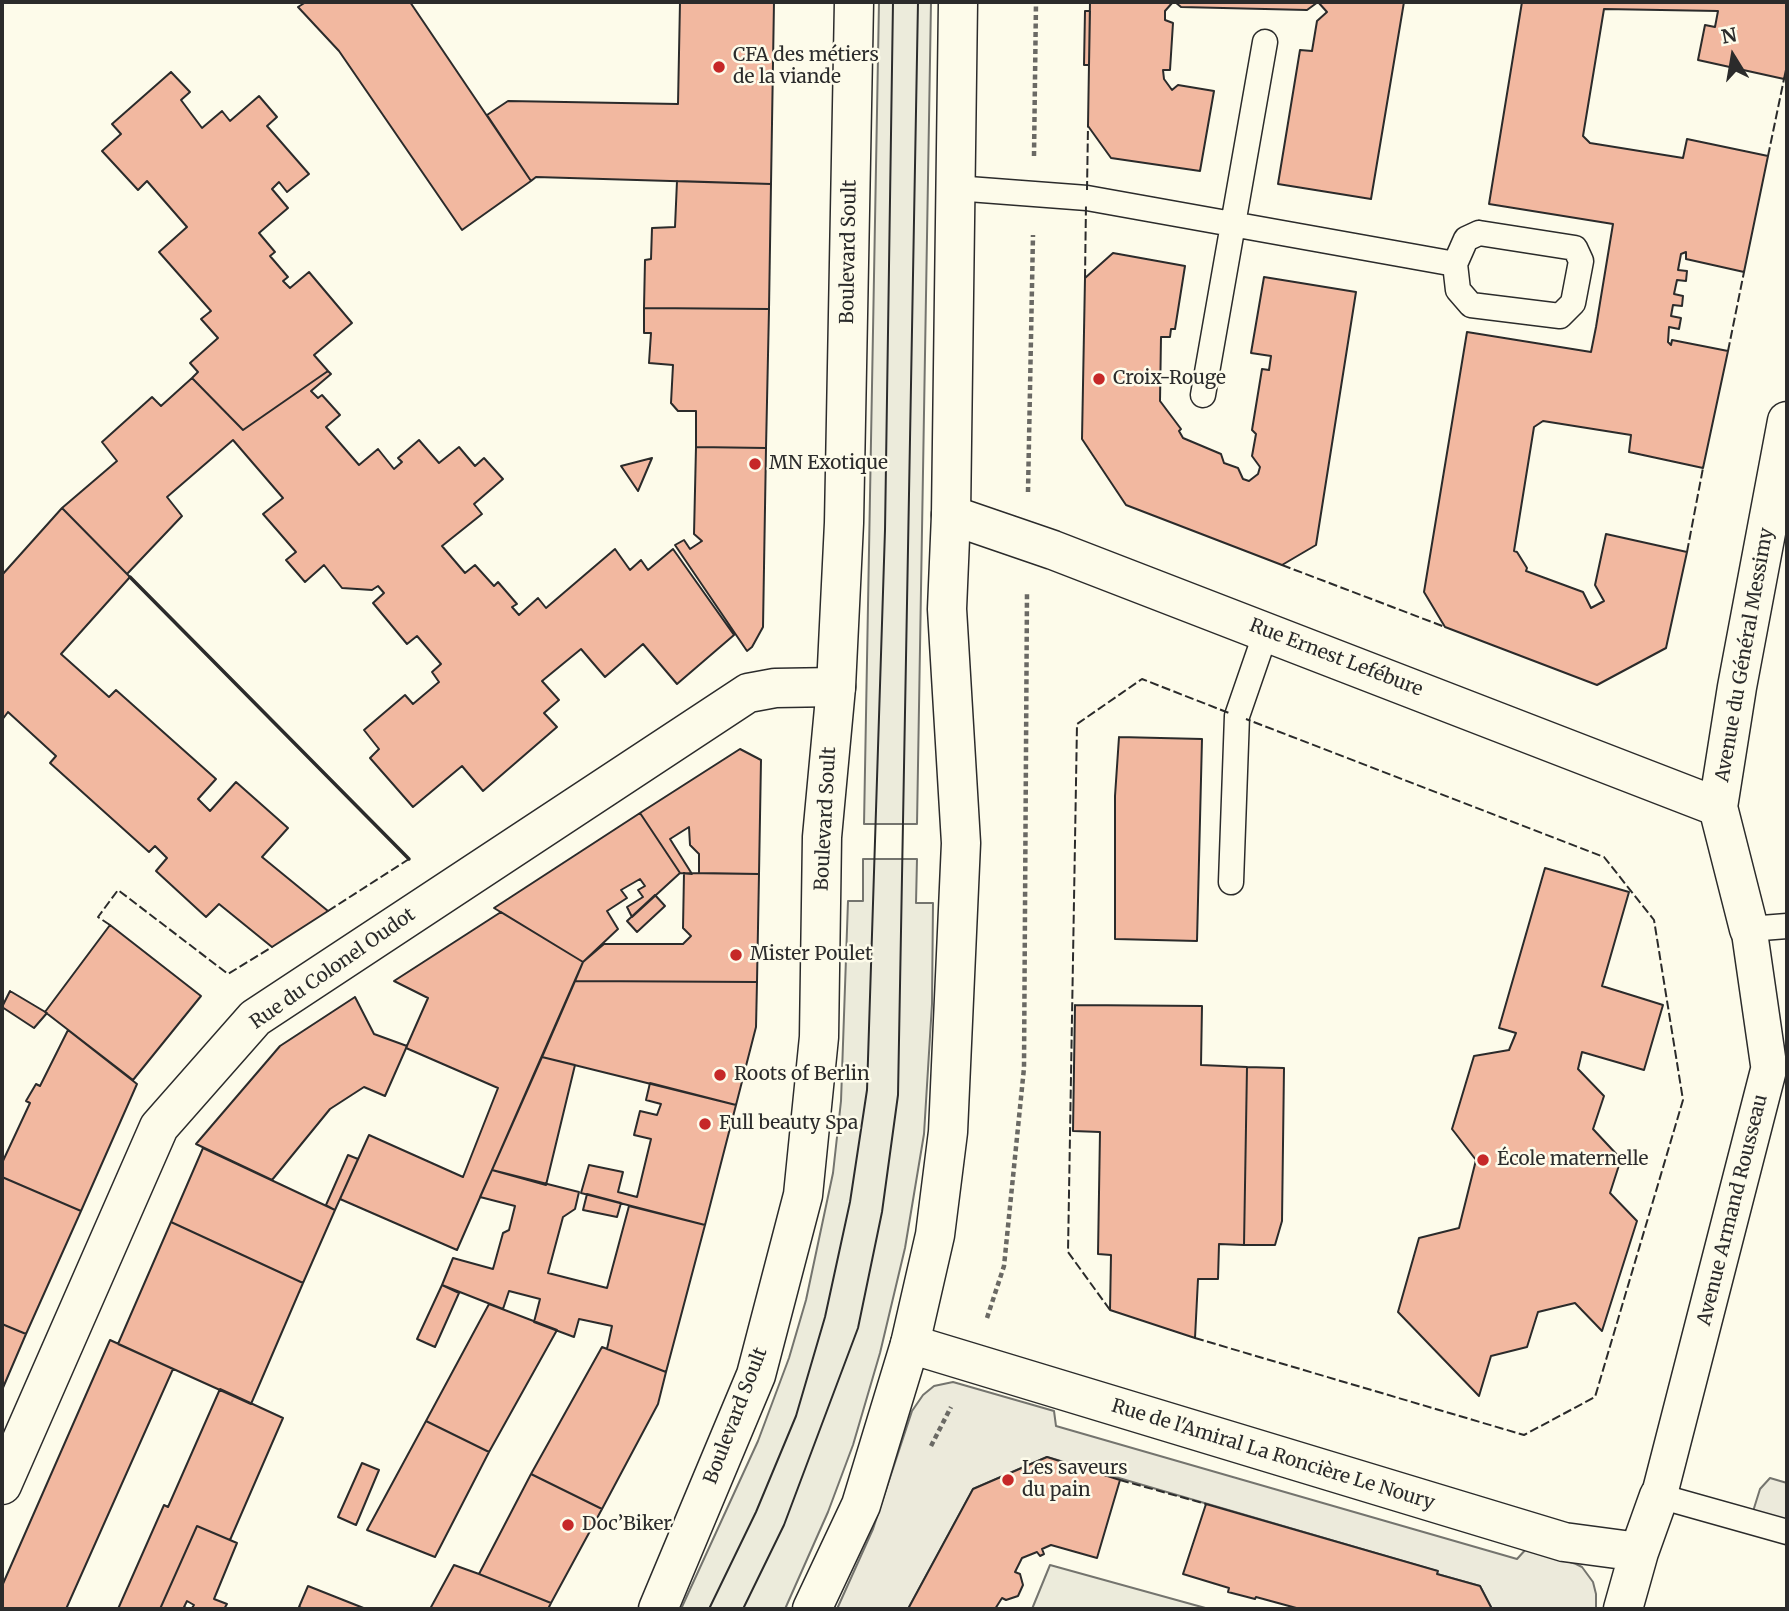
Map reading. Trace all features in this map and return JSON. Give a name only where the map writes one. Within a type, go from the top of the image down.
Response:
[{"type":"street","name":"Boulevard Soult","points":[[658,1609],[756,1376],[803,1195],[819,1037],[822,837],[836,687],[844,523],[854,2]]},
{"type":"street","points":[[812,1609],[861,1505],[910,1344],[935,1235],[948,1132],[961,843],[947,609],[951,515],[958,2]]},
{"type":"street","name":"Avenue du Général Messimy","points":[[1718,807],[1737,687],[1787,421]]},
{"type":"street","name":"Rue Ernest Lefébure","points":[[951,515],[1027,540],[1718,807]]},
{"type":"street","name":"Rue du Colonel Oudot","points":[[2,1485],[159,1127],[256,1018],[748,693],[775,688],[836,687]]},
{"type":"street","name":"Avenue Armand Rousseau","points":[[1623,1609],[1659,1496],[1769,1069],[1749,929],[1718,807]]},
{"type":"street","name":"Rue de l'Amiral La Roncière Le Noury","points":[[910,1344],[1564,1542],[1639,1552]]},
{"type":"lane","points":[[1203,395],[1265,42]]},
{"type":"lane","points":[[955,188],[1087,198],[1455,264]]},
{"type":"lane","points":[[1479,233],[1575,248],[1581,261],[1573,303],[1560,316],[1471,305],[1458,290],[1455,264],[1466,239],[1479,233]]},
{"type":"lane","points":[[1231,882],[1237,716],[1266,632]]},
{"type":"lane","points":[[1749,929],[1787,926]]},
{"type":"lane","points":[[1659,1496],[1787,1532]]},
{"type":"shaded area","points":[[879,2],[931,2],[917,824],[864,824]]},
{"type":"shaded area","points":[[863,859],[917,859],[916,903],[933,903],[932,1004],[924,1134],[905,1248],[880,1353],[853,1445],[828,1512],[785,1609],[681,1609],[758,1441],[789,1358],[806,1300],[833,1173],[841,1101],[848,901],[863,901]]},
{"type":"shaded area","points":[[953,1382],[1054,1411],[1056,1426],[1517,1559],[1527,1548],[1576,1564],[1582,1567],[1593,1582],[1596,1609],[1492,1609],[1480,1586],[1437,1574],[1437,1571],[1047,1457],[973,1489],[908,1609],[837,1609],[873,1529],[912,1411],[923,1395],[934,1386]]},
{"type":"shaded area","points":[[1770,1478],[1787,1483],[1787,1532],[1750,1521],[1760,1489]]},
{"type":"shaded area","points":[[1050,1565],[1209,1609],[1032,1609]]},
{"type":"building","points":[[306,2],[410,2],[531,181],[462,230],[339,51],[298,7]]},
{"type":"building","points":[[680,2],[774,2],[771,184],[536,177],[531,181],[487,115],[508,101],[678,104]]},
{"type":"building","points":[[1090,2],[1173,2],[1165,11],[1165,20],[1173,23],[1170,70],[1163,70],[1164,79],[1172,90],[1178,85],[1214,91],[1200,171],[1111,158],[1088,126]]},
{"type":"building","points":[[1175,2],[1318,2],[1307,10],[1181,7]]},
{"type":"building","points":[[1318,2],[1404,2],[1371,199],[1278,184],[1300,50],[1312,51],[1317,21],[1327,12]]},
{"type":"building","points":[[1522,2],[1787,2],[1787,65],[1784,79],[1698,60],[1705,25],[1715,27],[1718,11],[1604,9],[1583,136],[1590,143],[1683,158],[1687,139],[1768,156],[1744,272],[1686,259],[1686,252],[1681,254],[1678,270],[1687,271],[1686,281],[1677,280],[1674,294],[1683,296],[1682,306],[1673,305],[1671,316],[1681,318],[1679,329],[1669,327],[1668,342],[1671,345],[1672,340],[1728,351],[1703,468],[1629,452],[1631,435],[1543,421],[1534,427],[1514,551],[1527,568],[1526,571],[1583,592],[1591,608],[1604,601],[1595,585],[1606,534],[1687,552],[1666,648],[1597,685],[1445,627],[1424,592],[1467,332],[1591,352],[1596,327],[1613,224],[1489,204]]},
{"type":"building","points":[[1085,11],[1090,11],[1089,65],[1084,65]]},
{"type":"building","points":[[171,72],[190,92],[181,100],[202,128],[222,111],[230,121],[259,96],[277,117],[267,126],[309,174],[287,192],[279,182],[272,189],[288,208],[259,233],[275,252],[270,256],[288,277],[283,281],[290,288],[309,272],[352,323],[314,355],[328,371],[243,430],[192,378],[198,372],[190,363],[218,338],[201,319],[211,311],[159,252],[187,227],[147,181],[138,190],[102,151],[121,134],[112,124]]},
{"type":"building","points":[[677,181],[771,184],[769,309],[644,308],[645,260],[651,259],[652,228],[675,227]]},
{"type":"building","points":[[1113,253],[1185,266],[1175,329],[1171,329],[1170,337],[1161,337],[1160,401],[1181,429],[1179,431],[1183,438],[1221,454],[1224,463],[1238,468],[1243,479],[1249,481],[1258,474],[1260,467],[1252,456],[1256,434],[1252,430],[1262,369],[1269,370],[1271,356],[1251,353],[1264,277],[1356,292],[1316,545],[1282,565],[1126,505],[1082,439],[1085,278]]},
{"type":"building","points":[[644,308],[769,309],[766,448],[696,447],[696,411],[678,411],[671,403],[673,365],[649,363],[651,333],[644,333]]},
{"type":"building","points":[[328,371],[331,374],[311,391],[318,398],[322,395],[340,415],[326,427],[359,465],[378,449],[394,469],[402,462],[398,458],[419,440],[439,463],[459,447],[475,466],[484,458],[503,479],[474,504],[482,514],[442,546],[465,573],[475,565],[494,586],[498,582],[517,604],[512,607],[519,615],[538,598],[546,608],[615,549],[630,570],[641,560],[648,570],[673,549],[734,635],[677,684],[643,644],[605,677],[581,649],[542,681],[559,700],[544,713],[557,727],[483,791],[462,766],[413,807],[370,758],[379,749],[364,730],[405,695],[413,704],[439,682],[432,672],[441,664],[417,636],[407,644],[373,603],[384,593],[378,586],[372,590],[342,588],[324,565],[305,582],[286,560],[296,552],[263,514],[283,498],[233,440],[167,497],[182,516],[127,574],[62,508],[117,461],[102,442],[152,397],[161,406],[192,378],[243,430]]},
{"type":"building","points":[[696,447],[766,448],[763,627],[747,651],[675,545],[684,540],[690,549],[702,541],[694,534]]},
{"type":"building","points":[[652,458],[638,491],[621,466]]},
{"type":"building","points":[[62,508],[130,577],[61,654],[109,697],[116,690],[216,779],[198,799],[210,811],[236,782],[288,828],[262,857],[328,911],[272,947],[219,904],[206,917],[156,871],[167,858],[155,846],[149,852],[50,763],[56,756],[8,712],[2,720],[2,575]]},
{"type":"building","points":[[1119,737],[1202,739],[1197,941],[1115,939],[1115,796]]},
{"type":"building","points":[[740,749],[761,760],[759,874],[699,873],[699,854],[690,845],[689,827],[670,839],[692,874],[680,873],[640,813]]},
{"type":"building","points":[[640,813],[680,873],[632,917],[627,907],[643,897],[638,890],[645,886],[640,879],[621,890],[627,898],[607,911],[618,929],[583,962],[494,908]]},
{"type":"building","points":[[1545,868],[1629,892],[1602,986],[1663,1005],[1644,1070],[1582,1052],[1578,1069],[1604,1096],[1593,1129],[1621,1159],[1610,1193],[1637,1221],[1602,1331],[1575,1303],[1538,1312],[1527,1347],[1491,1356],[1479,1396],[1398,1312],[1419,1238],[1459,1228],[1476,1160],[1452,1129],[1474,1056],[1509,1050],[1516,1033],[1499,1028]]},
{"type":"building","points":[[684,873],[759,874],[757,982],[575,981],[583,962],[604,944],[683,944],[691,936],[683,928]]},
{"type":"building","points":[[655,895],[665,906],[637,932],[627,921]]},
{"type":"building","points":[[501,912],[583,962],[457,1250],[340,1199],[369,1135],[463,1177],[498,1088],[406,1048],[428,998],[394,981]]},
{"type":"building","points":[[110,925],[201,996],[133,1080],[45,1012]]},
{"type":"building","points":[[575,981],[757,982],[756,1027],[736,1105],[542,1057]]},
{"type":"building","points":[[10,991],[47,1013],[34,1028],[2,1007]]},
{"type":"building","points":[[355,997],[374,1034],[407,1046],[385,1096],[364,1087],[330,1109],[272,1180],[196,1144],[280,1046]]},
{"type":"building","points":[[1075,1005],[1202,1006],[1201,1065],[1247,1067],[1244,1245],[1219,1244],[1218,1279],[1198,1279],[1195,1338],[1110,1310],[1111,1255],[1098,1254],[1100,1132],[1073,1131]]},
{"type":"building","points":[[68,1030],[137,1084],[81,1211],[2,1177],[2,1163],[30,1103],[26,1101],[36,1084],[40,1086]]},
{"type":"building","points":[[542,1057],[575,1065],[546,1185],[492,1170]]},
{"type":"building","points":[[1247,1067],[1284,1068],[1282,1221],[1275,1245],[1244,1245]]},
{"type":"building","points":[[650,1083],[736,1105],[705,1225],[581,1193],[589,1165],[623,1172],[618,1192],[637,1197],[651,1139],[634,1135],[640,1111],[657,1115],[661,1104],[646,1100]]},
{"type":"building","points":[[203,1148],[335,1210],[303,1283],[171,1222]]},
{"type":"building","points":[[348,1155],[358,1159],[335,1210],[326,1205]]},
{"type":"building","points":[[492,1170],[579,1192],[575,1209],[563,1217],[548,1273],[607,1288],[629,1206],[705,1225],[666,1372],[607,1349],[612,1326],[579,1319],[574,1337],[534,1322],[540,1299],[509,1291],[503,1309],[442,1285],[453,1258],[493,1269],[503,1233],[509,1230],[515,1206],[480,1197]]},
{"type":"building","points":[[2,1177],[81,1211],[26,1334],[2,1324]]},
{"type":"building","points":[[587,1194],[621,1203],[617,1217],[583,1210]]},
{"type":"building","points":[[171,1222],[303,1283],[251,1404],[118,1344]]},
{"type":"building","points":[[442,1285],[459,1293],[435,1347],[417,1339]]},
{"type":"building","points":[[489,1304],[557,1330],[489,1452],[426,1421]]},
{"type":"building","points":[[2,1324],[26,1334],[2,1390]]},
{"type":"building","points":[[110,1340],[173,1369],[66,1609],[2,1609],[2,1586]]},
{"type":"building","points":[[602,1347],[666,1372],[658,1404],[602,1509],[531,1474]]},
{"type":"building","points":[[220,1389],[283,1418],[230,1540],[197,1526],[160,1609],[118,1609],[164,1505],[168,1507]]},
{"type":"building","points":[[426,1421],[489,1452],[435,1557],[367,1530]]},
{"type":"building","points":[[1047,1457],[1120,1480],[1097,1558],[1051,1545],[1042,1549],[1044,1554],[1040,1556],[1037,1552],[1022,1558],[1015,1572],[1020,1574],[1023,1585],[1018,1596],[1006,1600],[1002,1598],[995,1609],[908,1609],[973,1489]]},
{"type":"building","points":[[362,1463],[379,1470],[356,1525],[338,1517]]},
{"type":"building","points":[[531,1474],[602,1509],[551,1603],[479,1574]]},
{"type":"building","points":[[1206,1504],[1438,1571],[1437,1574],[1480,1586],[1492,1609],[1300,1609],[1228,1592],[1229,1588],[1183,1574]]},
{"type":"building","points":[[197,1526],[237,1543],[214,1599],[227,1604],[224,1609],[194,1609],[194,1605],[187,1601],[184,1607],[188,1609],[160,1609]]},
{"type":"building","points":[[454,1565],[551,1603],[548,1609],[430,1609]]},
{"type":"building","points":[[308,1586],[366,1609],[303,1609],[299,1607]]},
{"type":"tram line","points":[[709,1609],[756,1512],[796,1416],[825,1317],[850,1202],[867,1090],[885,530],[893,2]]},
{"type":"tram line","points":[[743,1609],[784,1525],[858,1328],[882,1212],[898,1095],[918,2]]},
{"type":"fence","points":[[1768,156],[1784,79]]},
{"type":"fence","points":[[1087,190],[1088,126]]},
{"type":"fence","points":[[1085,278],[1086,204]]},
{"type":"fence","points":[[1728,351],[1744,272]]},
{"type":"fence","points":[[1687,552],[1703,468]]},
{"type":"fence","points":[[1282,565],[1445,627]]},
{"type":"fence","points":[[1110,1310],[1068,1252],[1077,724],[1142,679],[1229,713]]},
{"type":"fence","points":[[1195,1338],[1524,1435],[1595,1397],[1683,1100],[1654,920],[1604,857],[1246,719]]},
{"type":"fence","points":[[328,911],[409,859]]},
{"type":"fence","points":[[110,925],[98,917],[118,890],[228,974],[272,947]]},
{"type":"fence","points":[[1120,1480],[1206,1504]]},
{"type":"wall","points":[[130,577],[409,859]]},
{"type":"place","name":"CFA des métiers de la viande","points":[[719,67]]},
{"type":"place","name":"Croix-Rouge","points":[[1099,379]]},
{"type":"place","name":"MN Exotique","points":[[755,464]]},
{"type":"place","name":"Mister Poulet","points":[[736,955]]},
{"type":"place","name":"Roots of Berlin","points":[[720,1075]]},
{"type":"place","name":"Full beauty Spa","points":[[705,1124]]},
{"type":"place","name":"École maternelle","points":[[1483,1160]]},
{"type":"place","name":"Les saveurs du pain","points":[[1008,1480]]},
{"type":"place","name":"Doc’Biker","points":[[568,1525]]}]
